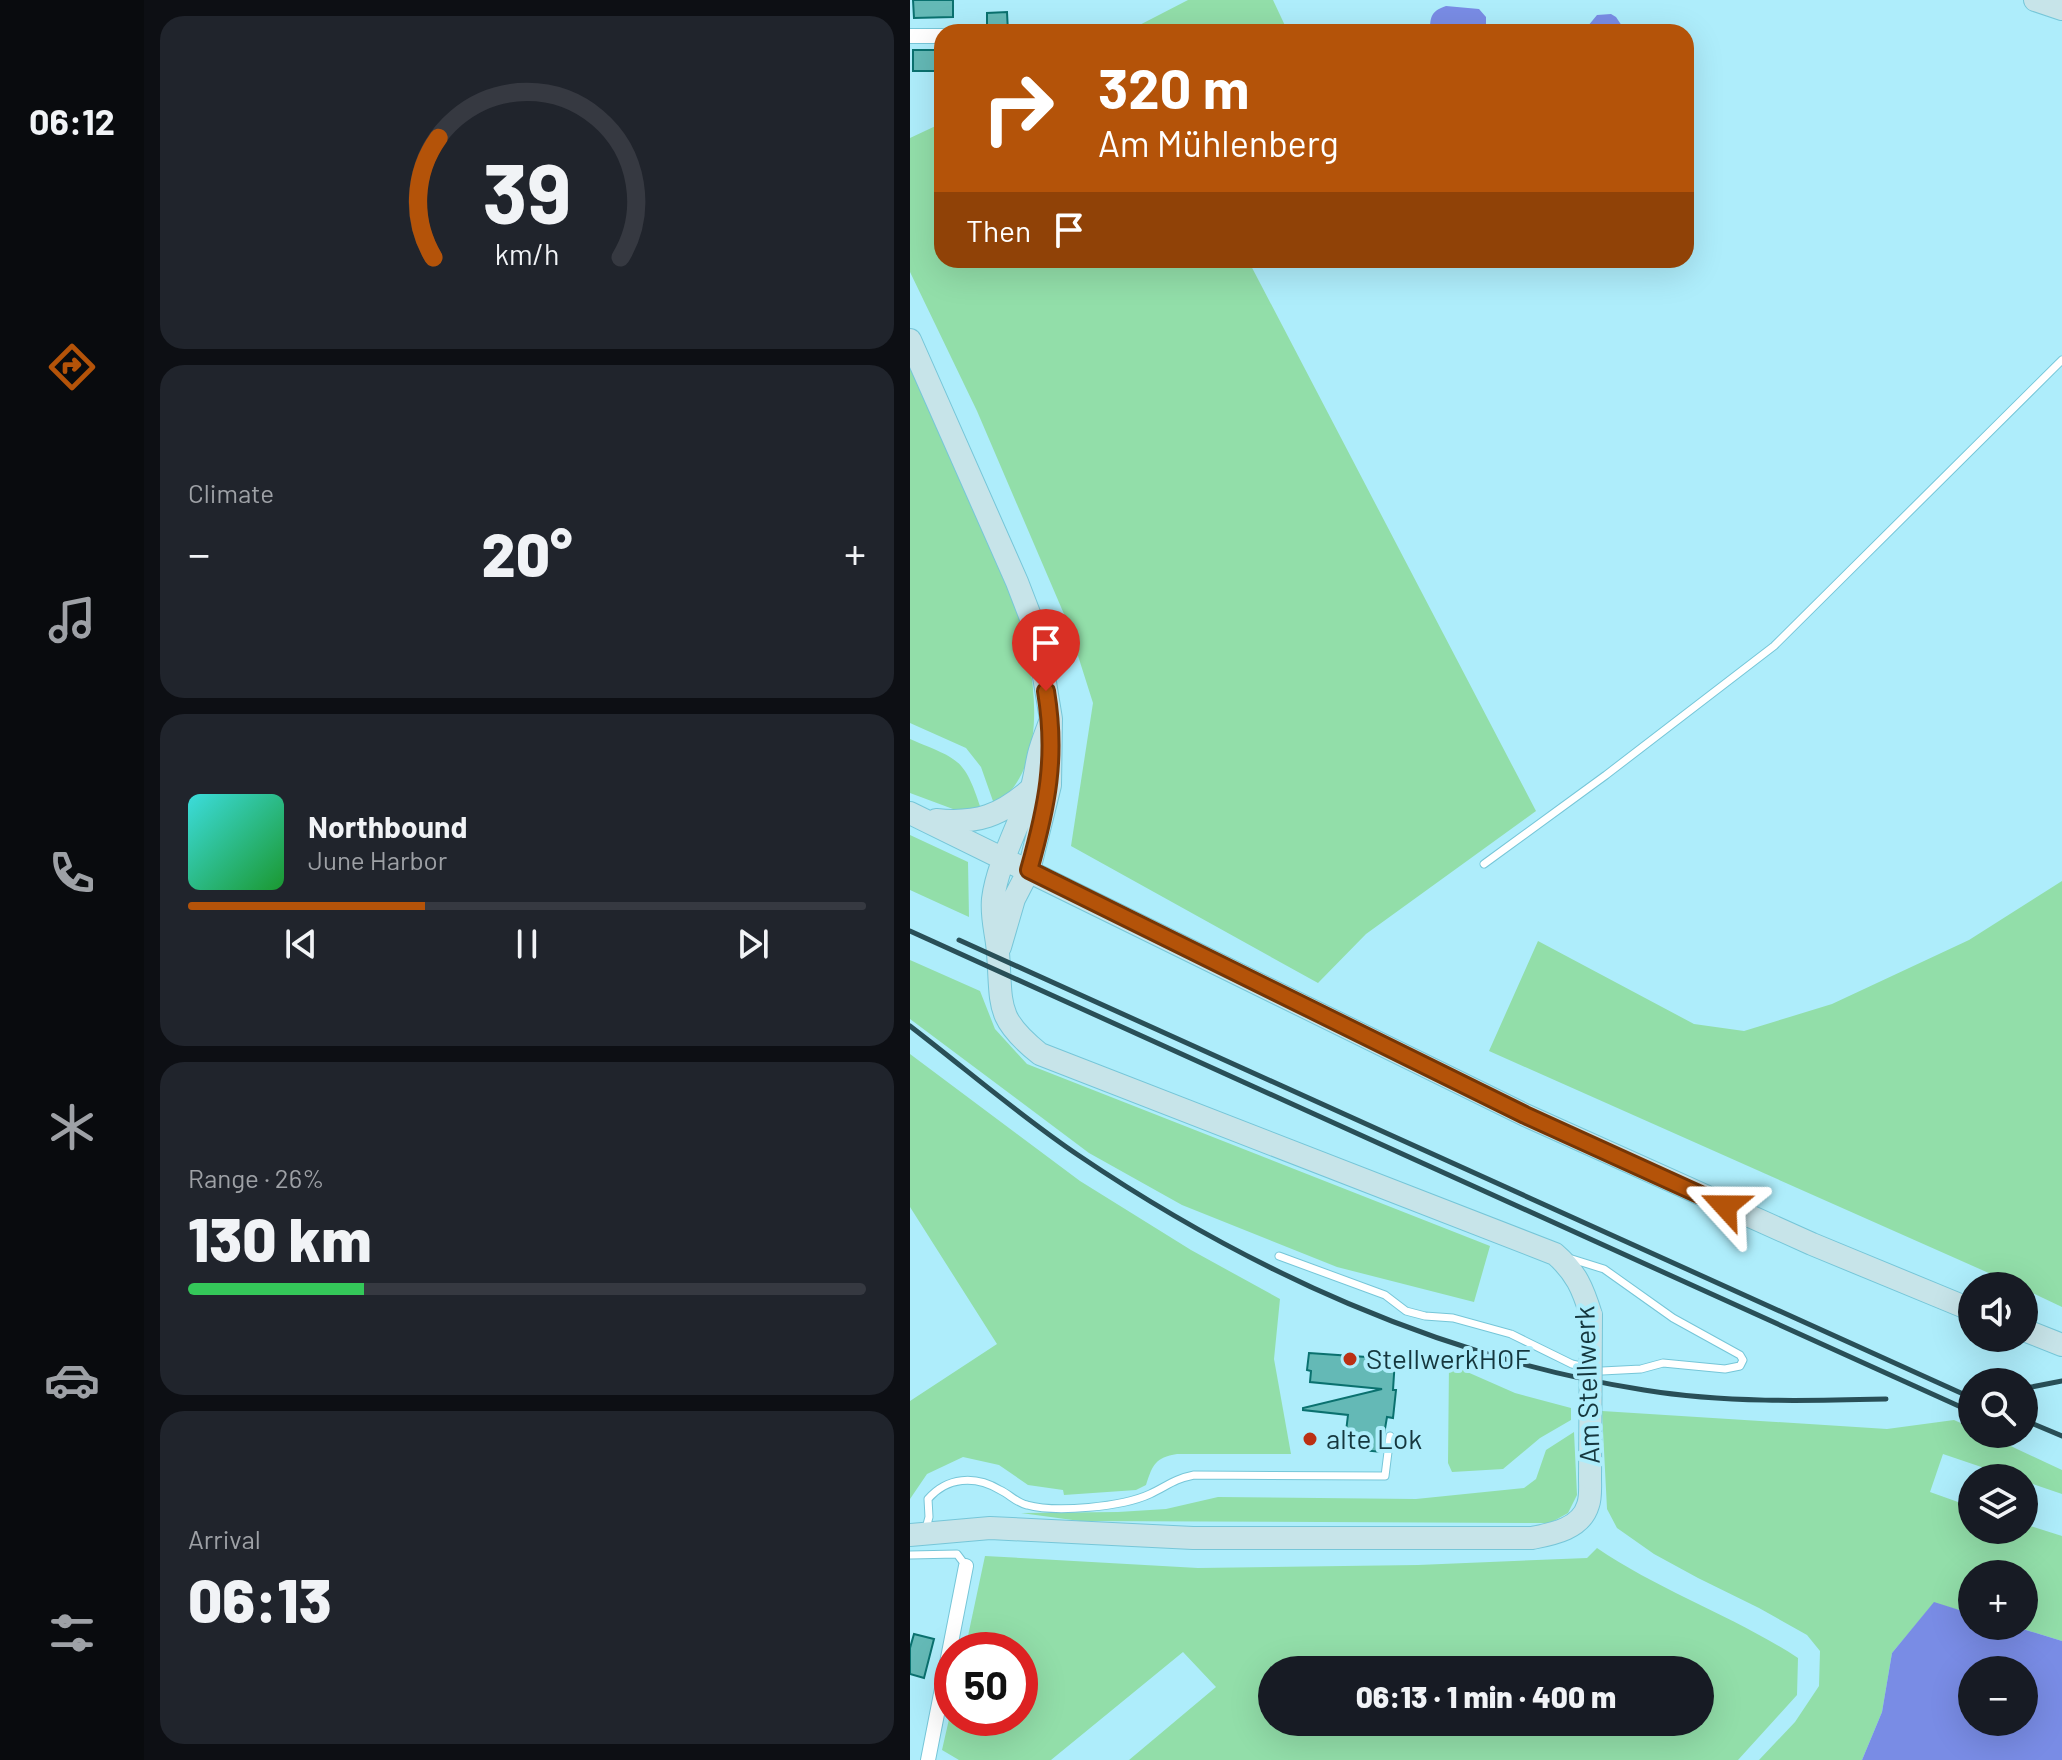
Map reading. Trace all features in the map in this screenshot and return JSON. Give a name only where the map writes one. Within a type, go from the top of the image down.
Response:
[{"type":"street","points":[[2035,0],[2062,9]]},
{"type":"street","points":[[910,36],[934,36]]},
{"type":"street","name":"Am Stellwerk","points":[[910,340],[1037,634],[1051,719],[1050,785],[1029,870],[1014,899],[998,952]]},
{"type":"street","name":"Am Stellwerk","points":[[917,1533],[990,1528],[1193,1538],[1532,1538],[1571,1526],[1588,1507],[1591,1315],[1583,1288],[1571,1267],[1555,1254],[1040,1054],[1018,1037],[1003,1013],[998,991],[993,898],[1032,787],[1039,752],[1051,719]]},
{"type":"street","points":[[916,816],[964,823],[991,815],[1015,803],[1032,787]]},
{"type":"street","points":[[916,816],[1525,1115],[1812,1244],[1958,1304]]},
{"type":"street","points":[[928,1760],[966,1566]]},
{"type":"lane","points":[[1484,864],[1774,646],[2062,360]]},
{"type":"lane","points":[[1279,1256],[1385,1295],[1406,1311],[1453,1318],[1511,1334],[1572,1364],[1587,1368],[1602,1371],[1641,1369],[1663,1363],[1725,1369],[1740,1366],[1743,1360],[1740,1355],[1673,1318],[1604,1269],[1555,1254]]},
{"type":"lane","points":[[917,1533],[929,1517],[928,1499],[937,1489],[961,1480],[990,1485],[1026,1505],[1086,1506],[1133,1500],[1150,1494],[1174,1479],[1194,1475],[1385,1476],[1390,1436]]},
{"type":"lane","points":[[910,1555],[957,1554],[966,1566]]},
{"type":"green space","points":[[1188,0],[1273,0],[1284,24],[1142,24]]},
{"type":"green space","points":[[934,127],[934,268],[1252,268],[1536,811],[1366,934],[1318,983],[1071,846],[1093,703],[1067,621],[977,411],[910,272],[910,138]]},
{"type":"green space","points":[[910,358],[1019,614],[1028,656],[1034,702],[1031,748],[1013,788],[994,804],[981,767],[966,748],[910,723]]},
{"type":"green space","points":[[910,739],[958,762],[970,779],[981,809],[961,812],[910,793]]},
{"type":"green space","points":[[910,835],[968,862],[969,917],[910,890]]},
{"type":"green space","points":[[2062,881],[2062,1307],[2038,1296],[2038,1272],[1986,1272],[1489,1051],[1538,941],[1694,1024],[1744,1031],[1832,1004],[1969,940]]},
{"type":"green space","points":[[910,960],[980,991],[995,1029],[1027,1064],[1490,1246],[1474,1302],[1337,1267],[1182,1205],[1089,1153],[910,1019]]},
{"type":"green space","points":[[910,1054],[1080,1181],[1191,1250],[1280,1299],[1274,1359],[1291,1454],[1177,1454],[1159,1460],[1146,1485],[1136,1490],[1064,1495],[1063,1490],[1028,1485],[999,1465],[963,1457],[927,1474],[910,1499],[910,1401],[997,1344],[910,1207]]},
{"type":"green space","points":[[1449,1364],[1515,1393],[1571,1408],[1571,1420],[1540,1438],[1503,1469],[1452,1472],[1448,1463]]},
{"type":"green space","points":[[1602,1411],[1887,1429],[1954,1420],[1958,1422],[1958,1448],[2015,1448],[2062,1470],[2062,1494],[2038,1486],[2038,1464],[1973,1464],[1943,1454],[1930,1492],[1958,1502],[1958,1544],[2038,1544],[2038,1528],[2062,1536],[2062,1641],[2038,1634],[2038,1560],[1958,1560],[1958,1610],[1934,1603],[1892,1653],[1882,1712],[1862,1760],[1759,1760],[1795,1722],[1819,1686],[1820,1651],[1807,1635],[1654,1554],[1617,1528],[1607,1509]]},
{"type":"green space","points":[[1574,1432],[1577,1495],[1568,1513],[1550,1523],[1080,1521],[1021,1513],[1166,1509],[1218,1497],[1416,1499],[1524,1488],[1536,1479],[1546,1450]]},
{"type":"green space","points":[[1597,1548],[1798,1658],[1797,1695],[1738,1760],[1129,1760],[1216,1687],[1183,1652],[1051,1760],[959,1760],[942,1750],[945,1736],[1038,1736],[1038,1632],[969,1632],[985,1556],[1198,1568],[1418,1565],[1587,1558]]},
{"type":"water","points":[[1446,6],[1479,9],[1486,17],[1486,24],[1430,24],[1437,10]]},
{"type":"water","points":[[1611,14],[1621,24],[1590,24],[1597,15]]},
{"type":"water","points":[[1934,1602],[1958,1610],[1958,1640],[2038,1640],[2038,1634],[2062,1641],[2062,1760],[1862,1760],[1882,1712],[1892,1653]]},
{"type":"building","points":[[913,0],[953,0],[953,17],[914,18]]},
{"type":"building","points":[[1007,12],[1008,24],[987,24],[987,13]]},
{"type":"building","points":[[913,50],[934,50],[934,71],[913,71]]},
{"type":"building","points":[[1309,1353],[1395,1359],[1393,1418],[1387,1417],[1381,1452],[1344,1448],[1348,1415],[1303,1410],[1382,1389],[1310,1382],[1311,1371],[1307,1370]]},
{"type":"building","points":[[914,1634],[934,1639],[924,1678],[910,1674],[910,1648]]},
{"type":"railway","points":[[910,931],[1958,1406]]},
{"type":"railway","points":[[959,940],[1958,1392]]},
{"type":"railway","points":[[910,1026],[1035,1124],[1143,1197],[1278,1271],[1349,1304],[1421,1332],[1494,1356],[1644,1390],[1735,1399],[1886,1399]]},
{"type":"railway","points":[[2038,1386],[2062,1381]]},
{"type":"railway","points":[[2038,1426],[2062,1436]]},
{"type":"place","name":"StellwerkHOF","points":[[1350,1359]]},
{"type":"place","name":"alte Lok","points":[[1310,1439]]},
{"type":"route","points":[[1046,691],[1052,739],[1050,785],[1029,870],[1525,1115],[1725,1206]]}]
